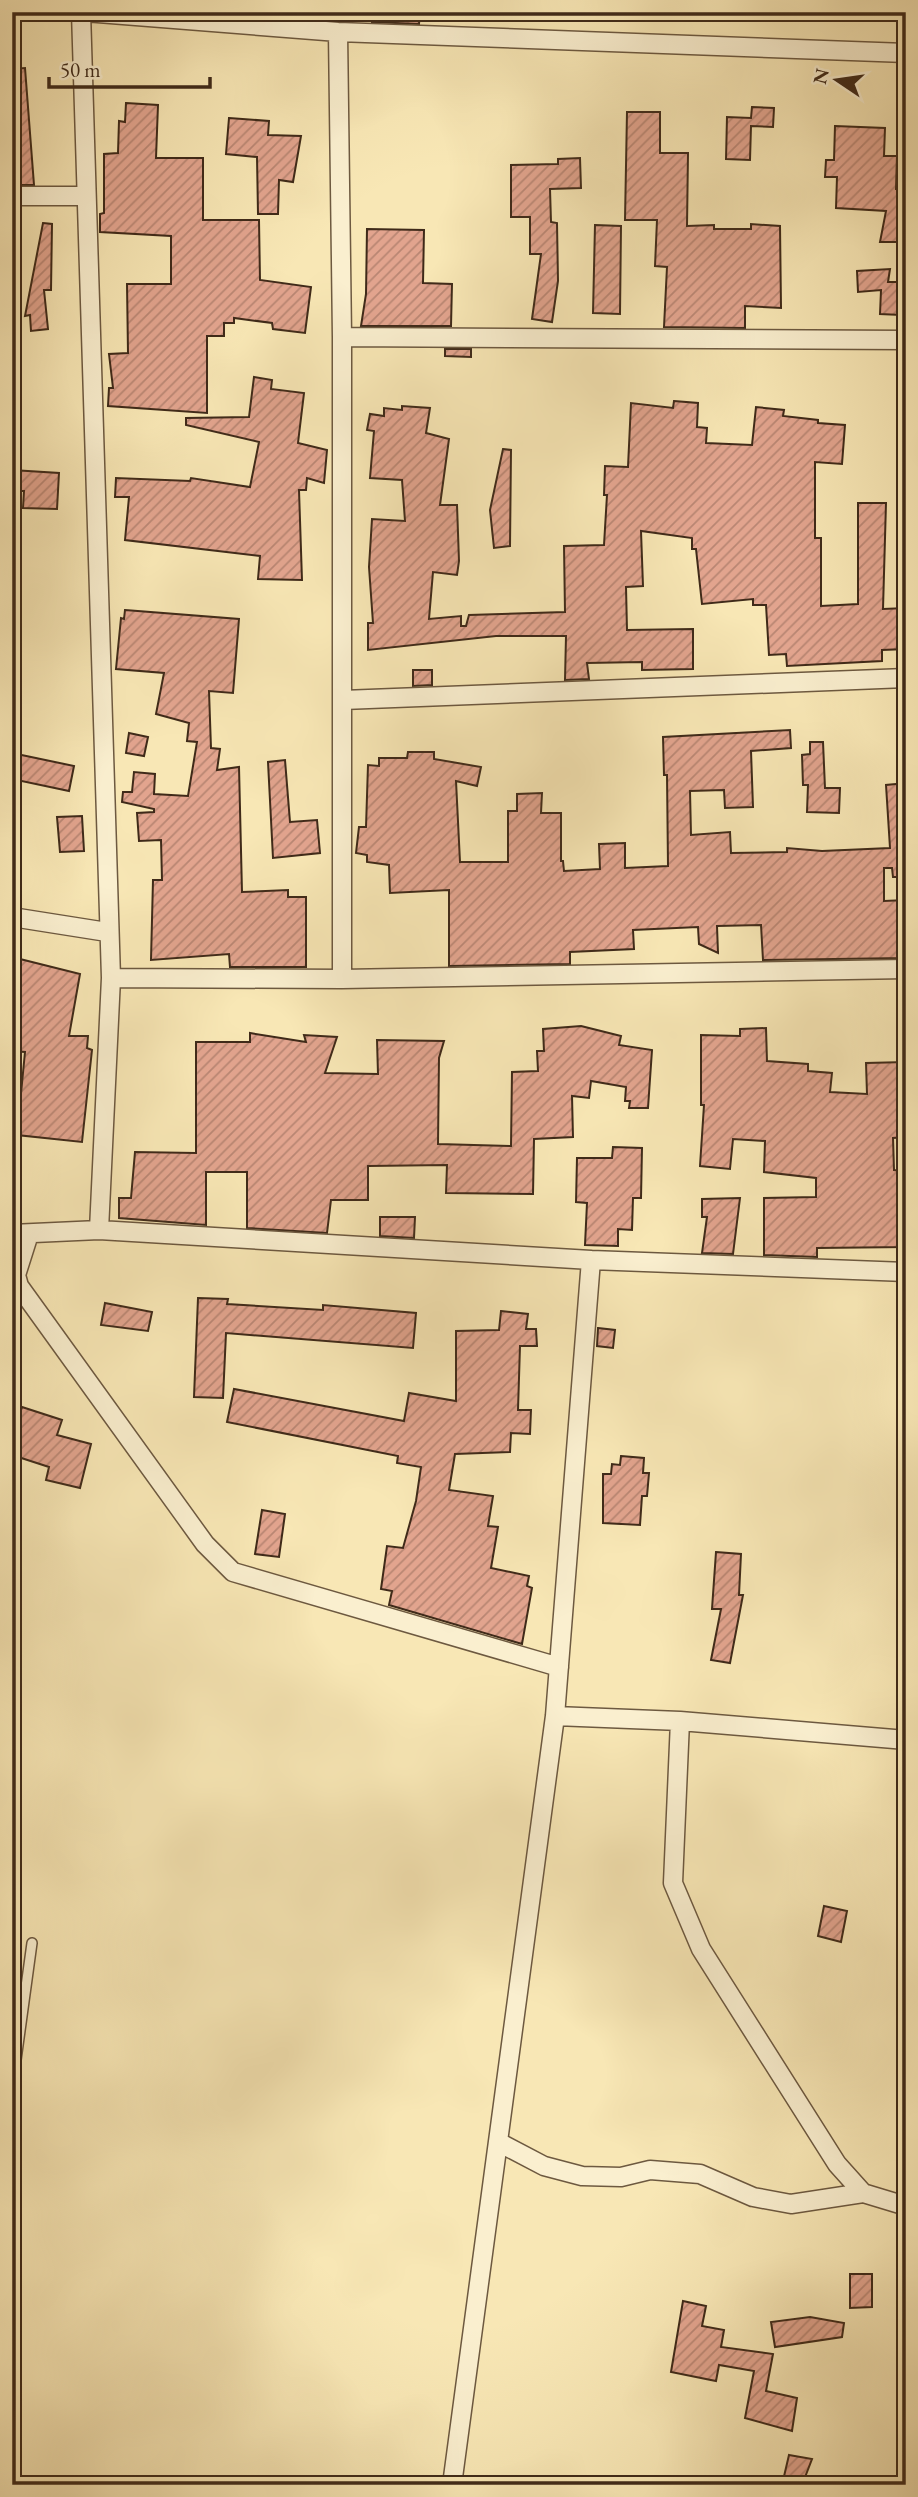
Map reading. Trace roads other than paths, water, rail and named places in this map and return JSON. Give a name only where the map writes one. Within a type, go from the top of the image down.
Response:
[{"type":"street","points":[[99,1230],[111,978],[107,932],[83,12],[338,32],[906,53]]},
{"type":"street","points":[[338,32],[342,337],[342,979]]},
{"type":"street","points":[[12,196],[86,196]]},
{"type":"street","points":[[342,337],[906,340]]},
{"type":"street","points":[[343,700],[906,678]]},
{"type":"street","points":[[12,917],[107,932]]},
{"type":"street","points":[[111,978],[342,979],[906,969]]},
{"type":"street","points":[[559,1667],[233,1572],[205,1544],[19,1286],[16,1275],[21,1234],[99,1230],[592,1260],[906,1272]]},
{"type":"street","points":[[452,2485],[555,1716],[592,1260]]},
{"type":"street","points":[[555,1716],[680,1721],[906,1740]]},
{"type":"street","points":[[680,1721],[673,1883],[701,1949],[837,2164],[863,2193]]},
{"type":"street","points":[[498,2142],[544,2166],[582,2176],[621,2177],[650,2170],[700,2174],[753,2197],[791,2204],[863,2193],[906,2206]]},
{"type":"lane","points":[[12,2089],[32,1943]]}]
